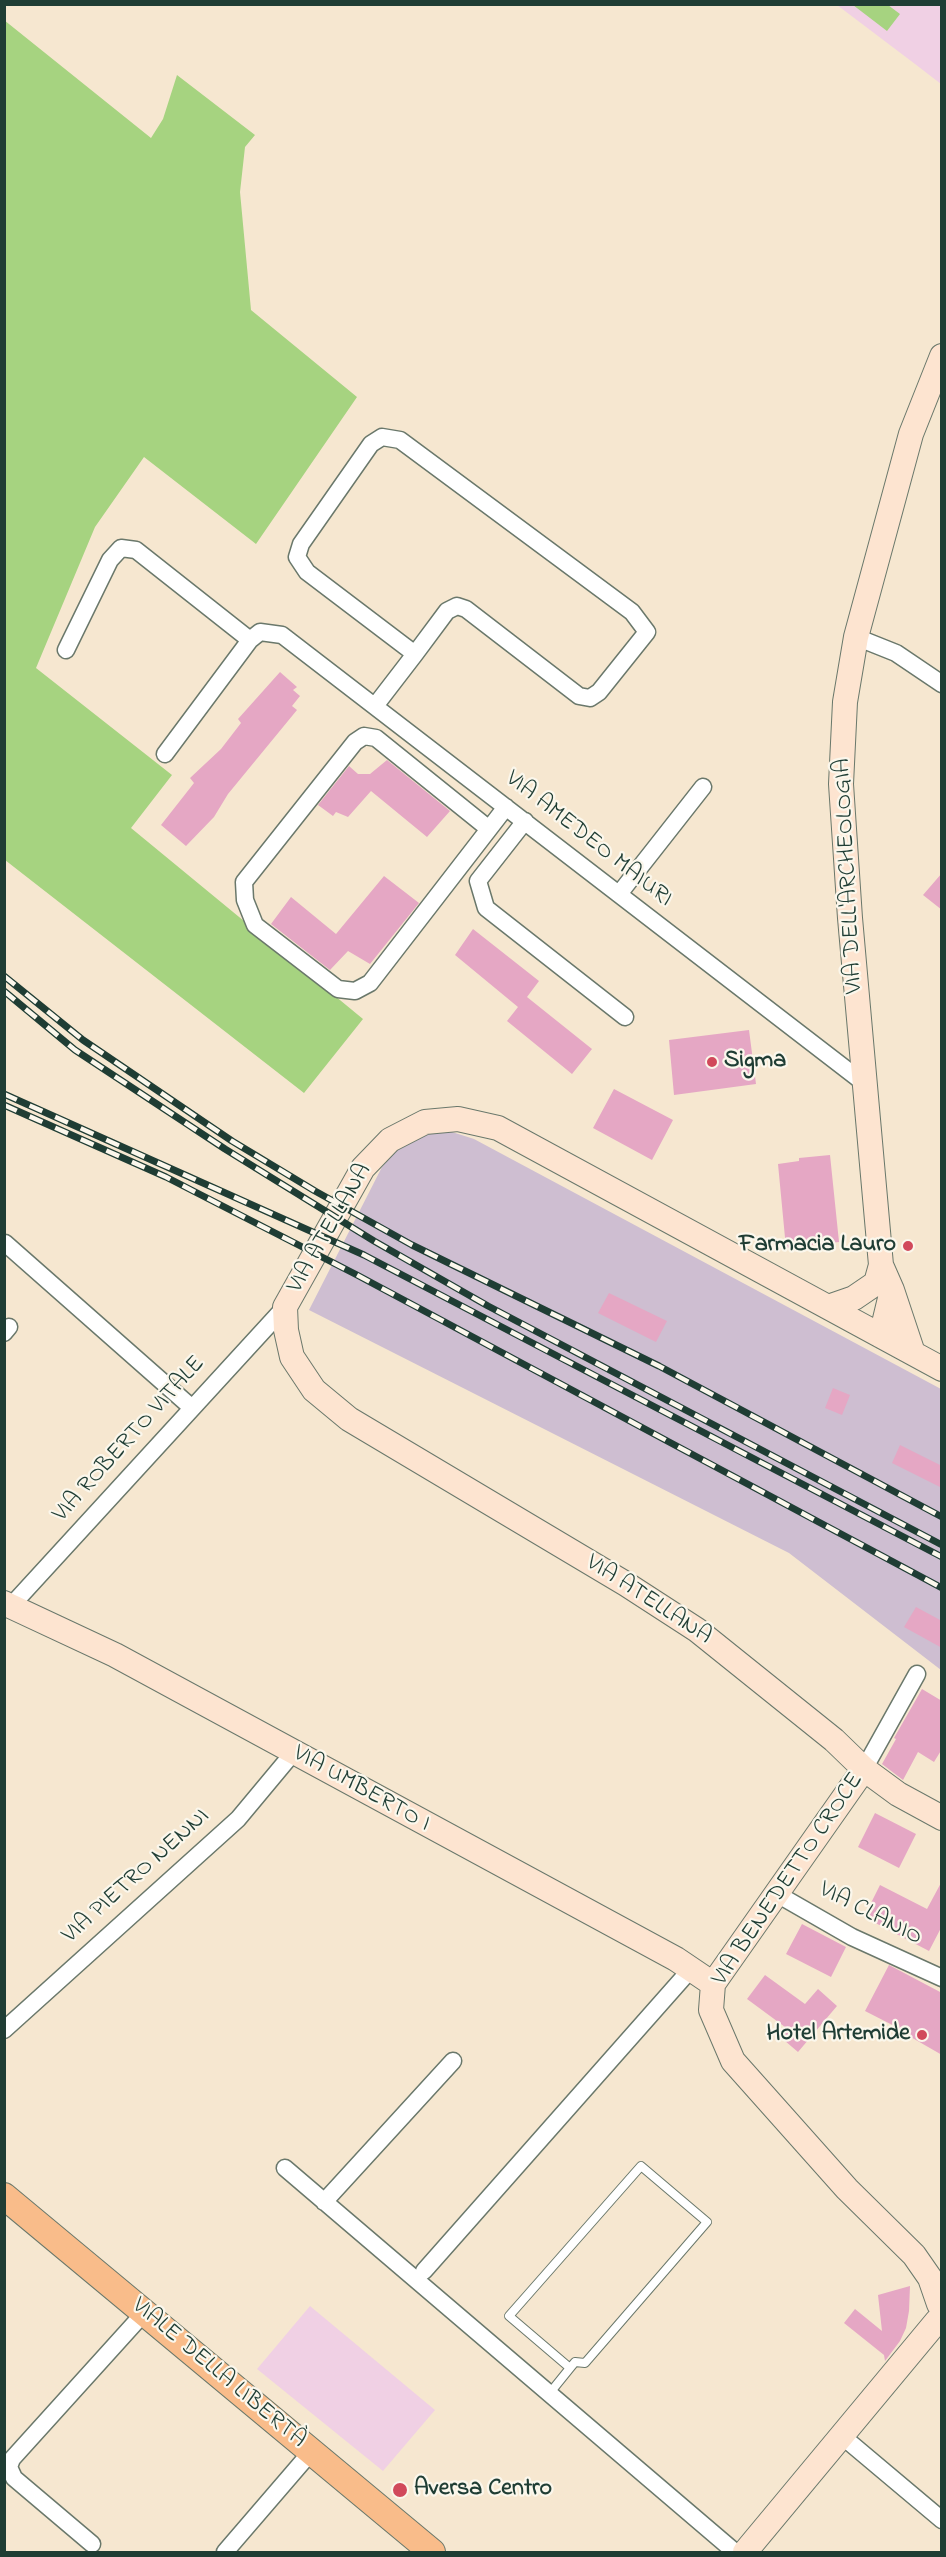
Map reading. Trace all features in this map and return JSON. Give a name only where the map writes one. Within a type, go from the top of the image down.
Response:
[{"type":"main road","name":"VIA DELL'ARCHEOLOGIA","points":[[859,1324],[883,1279],[864,1083],[841,784],[845,702],[856,637],[910,434],[942,356]]},
{"type":"main road","name":"VIA ATELLANA","points":[[942,1369],[498,1128],[458,1119],[425,1122],[390,1140],[363,1168],[285,1307],[286,1330],[292,1357],[314,1390],[350,1419],[626,1584],[697,1630],[834,1740],[864,1768],[898,1794],[942,1818]]},
{"type":"main road","points":[[828,1307],[854,1298],[883,1279]]},
{"type":"main road","points":[[881,1336],[883,1279]]},
{"type":"main road","points":[[883,1279],[913,1353]]},
{"type":"main road","name":"VIA UMBERTO I","points":[[8,1605],[115,1655],[691,1969],[713,1984]]},
{"type":"main road","name":"VIA BENEDETTO CROCE","points":[[864,1768],[713,1984],[711,2010],[734,2061],[847,2189],[914,2255],[930,2278],[940,2312]]},
{"type":"main road","name":"VIALE DELLA LIBERTÀ","points":[[4,2196],[432,2553]]},
{"type":"main road","points":[[745,2553],[842,2436],[940,2312]]},
{"type":"street","points":[[375,706],[415,654],[447,611],[457,606],[466,609],[579,696],[590,698],[599,692],[647,632],[632,612],[400,440],[382,437],[371,444],[301,544],[297,557],[307,572],[415,654]]},
{"type":"street","points":[[66,650],[110,560],[121,548],[136,550],[250,640],[165,754]]},
{"type":"street","name":"VIA AMEDEO MAIURI","points":[[250,640],[260,632],[282,635],[864,1083]]},
{"type":"street","points":[[856,637],[896,653],[942,684]]},
{"type":"street","points":[[489,829],[376,738],[364,736],[355,742],[244,882],[245,900],[255,926],[338,989],[355,992],[370,982],[489,829],[506,807]]},
{"type":"street","points":[[619,894],[703,787]]},
{"type":"street","points":[[525,822],[478,881],[486,908],[625,1017]]},
{"type":"street","points":[[5,1243],[191,1407]]},
{"type":"street","name":"VIA ROBERTO VITALE","points":[[8,1605],[285,1307]]},
{"type":"street","name":"VIA BENEDETTO CROCE","points":[[864,1768],[916,1674]]},
{"type":"street","name":"VIA PIETRO NENNI","points":[[4,2030],[238,1819],[293,1753]]},
{"type":"street","name":"VIA CLANIO","points":[[777,1894],[852,1937],[942,1978]]},
{"type":"street","points":[[424,2271],[691,1969]]},
{"type":"street","points":[[324,2202],[453,2061]]},
{"type":"street","points":[[285,2168],[735,2553]]},
{"type":"street","points":[[92,2544],[14,2478],[9,2467],[144,2313]]},
{"type":"street","points":[[842,2436],[942,2520]]},
{"type":"street","points":[[225,2553],[311,2452]]},
{"type":"lane","points":[[548,2394],[570,2368],[575,2362],[585,2363],[707,2222],[641,2166],[509,2316],[570,2368]]},
{"type":"shaded area","points":[[837,5],[941,5],[941,84],[915,64]]},
{"type":"shaded area","points":[[452,1132],[474,1139],[941,1389],[941,1670],[789,1553],[309,1310],[382,1167],[397,1149],[428,1133]]},
{"type":"shaded area","points":[[310,2306],[435,2410],[383,2471],[257,2369]]},
{"type":"green space","points":[[853,5],[888,5],[900,14],[887,31]]},
{"type":"green space","points":[[4,20],[151,138],[163,119],[177,75],[255,135],[245,147],[240,192],[251,310],[357,397],[256,544],[144,457],[95,527],[36,668],[172,775],[131,828],[363,1019],[304,1093],[5,860]]},
{"type":"building","points":[[280,672],[297,687],[293,690],[300,696],[292,706],[297,710],[228,794],[214,817],[186,846],[161,825],[194,783],[190,778],[221,749],[241,723],[238,719]]},
{"type":"building","points":[[387,760],[450,811],[427,837],[371,791],[348,817],[336,812],[333,816],[318,805],[349,766],[358,774],[370,774]]},
{"type":"building","points":[[942,873],[942,910],[923,895]]},
{"type":"building","points":[[384,876],[419,903],[370,964],[348,951],[330,970],[271,924],[291,897],[336,934]]},
{"type":"building","points":[[473,929],[539,981],[527,997],[592,1049],[572,1074],[507,1021],[518,1007],[455,955]]},
{"type":"building","name":"Sigma","points":[[749,1030],[756,1084],[674,1095],[669,1040]]},
{"type":"building","points":[[614,1089],[673,1120],[652,1160],[593,1128]]},
{"type":"building","points":[[830,1155],[839,1242],[786,1248],[778,1164],[799,1161],[799,1158]]},
{"type":"building","points":[[609,1293],[667,1321],[656,1342],[598,1313]]},
{"type":"building","points":[[833,1388],[850,1395],[842,1415],[825,1408]]},
{"type":"building","points":[[900,1445],[942,1466],[942,1488],[892,1463]]},
{"type":"building","points":[[916,1607],[942,1621],[942,1648],[904,1627]]},
{"type":"building","points":[[922,1689],[942,1701],[942,1749],[934,1762],[918,1752],[903,1780],[882,1764]]},
{"type":"building","points":[[875,1813],[916,1834],[899,1868],[858,1847]]},
{"type":"building","points":[[942,1881],[942,1926],[929,1951],[864,1917],[880,1885],[927,1909]]},
{"type":"building","points":[[802,1924],[846,1947],[831,1977],[786,1954]]},
{"type":"building","points":[[889,1965],[942,1993],[942,2055],[909,2036],[910,2034],[865,2011]]},
{"type":"building","points":[[765,1975],[805,2004],[818,1989],[837,2006],[798,2052],[778,2035],[785,2027],[747,1999]]},
{"type":"building","points":[[910,2286],[906,2328],[900,2341],[885,2361],[884,2355],[844,2323],[855,2309],[882,2331],[878,2295]]},
{"type":"railway","points":[[4,976],[83,1040],[232,1141],[315,1191],[412,1245],[659,1366],[942,1517]]},
{"type":"railway","points":[[4,991],[75,1050],[225,1149],[374,1241],[488,1306],[942,1545]]},
{"type":"railway","points":[[4,1094],[364,1255],[942,1557]]},
{"type":"railway","points":[[4,1105],[166,1177],[357,1275],[942,1588]]},
{"type":"place","name":"Sigma","points":[[712,1062]]},
{"type":"place","name":"Farmacia Lauro","points":[[908,1246]]},
{"type":"place","name":"Hotel Artemide","points":[[922,2035]]},
{"type":"place","name":"Aversa Centro","points":[[400,2490]]}]
